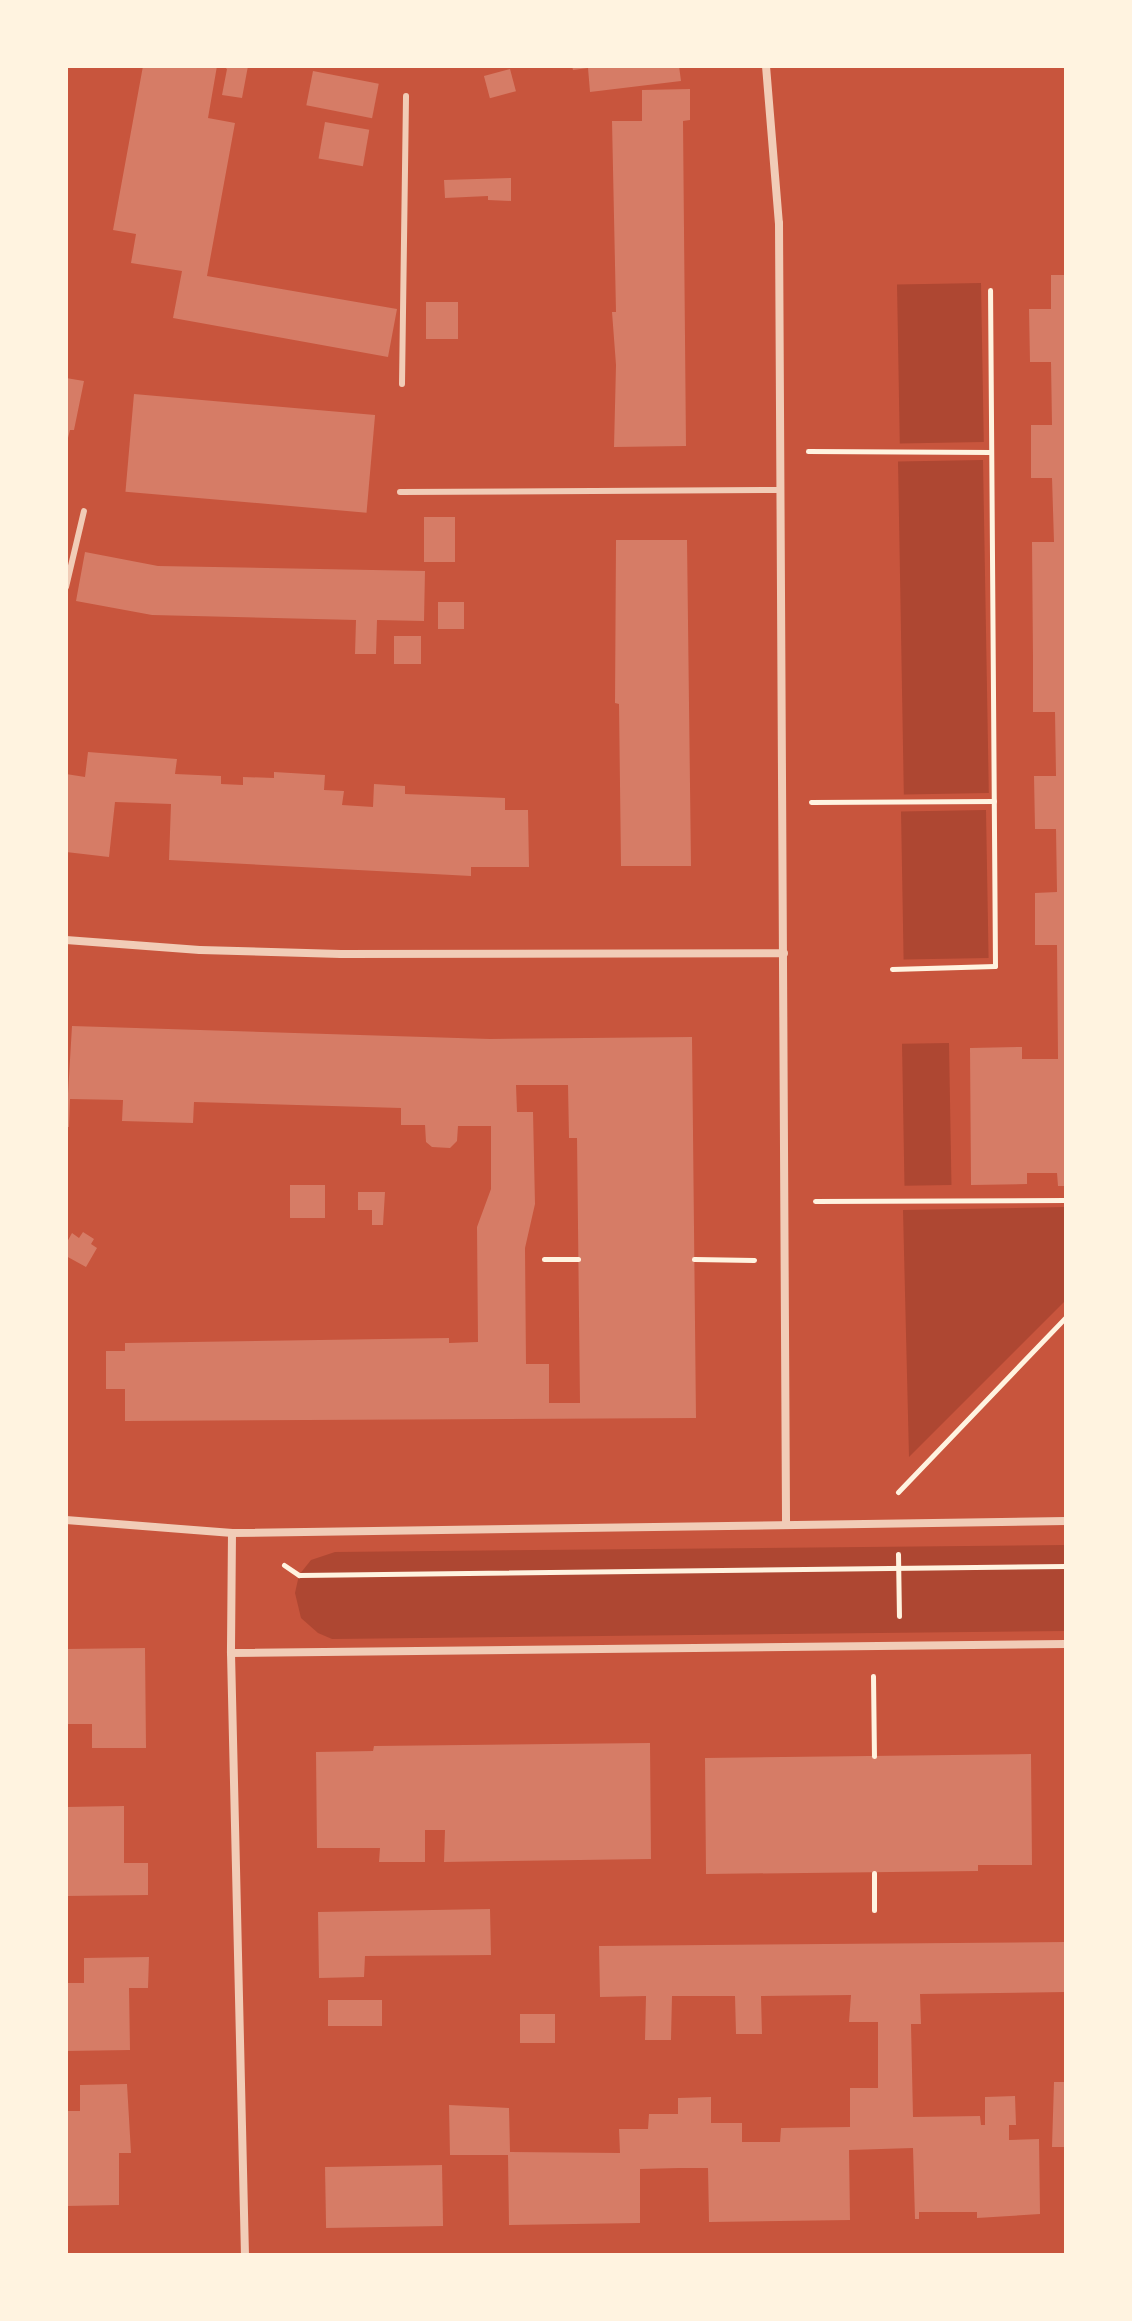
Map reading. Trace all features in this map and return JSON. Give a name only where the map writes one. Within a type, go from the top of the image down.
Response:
[{"type":"street","points":[[766,66],[779,223],[786,1525]]},
{"type":"street","points":[[66,940],[200,950],[341,954],[784,953]]},
{"type":"street","points":[[66,1520],[232,1533],[1066,1521]]},
{"type":"street","points":[[232,1533],[231,1653],[245,2255]]},
{"type":"street","points":[[231,1653],[1066,1644]]},
{"type":"lane","points":[[402,384],[406,96]]},
{"type":"lane","points":[[400,492],[781,490]]},
{"type":"lane","points":[[66,587],[84,511]]},
{"type":"path","points":[[892,969],[995,966],[990,290]]},
{"type":"path","points":[[781,451],[991,452]]},
{"type":"path","points":[[783,801],[994,801]]},
{"type":"path","points":[[782,1201],[1066,1200]]},
{"type":"path","points":[[544,1259],[578,1259]]},
{"type":"path","points":[[694,1259],[783,1260]]},
{"type":"path","points":[[900,1646],[898,1492],[1066,1317]]},
{"type":"path","points":[[232,1533],[299,1575],[1066,1566]]},
{"type":"path","points":[[873,1647],[874,1756]]},
{"type":"path","points":[[874,1873],[874,1910]]},
{"type":"shaded area","points":[[981,283],[984,442],[900,443],[897,284]]},
{"type":"shaded area","points":[[983,460],[989,793],[904,794],[898,461]]},
{"type":"shaded area","points":[[986,810],[989,958],[904,959],[901,811]]},
{"type":"shaded area","points":[[949,1043],[951,1185],[904,1186],[902,1044]]},
{"type":"shaded area","points":[[1066,1207],[1066,1300],[909,1457],[903,1210]]},
{"type":"shaded area","points":[[1066,1545],[1066,1631],[332,1639],[318,1633],[301,1618],[295,1593],[299,1575],[311,1560],[335,1552]]},
{"type":"building","points":[[143,66],[217,66],[208,118],[235,123],[207,276],[397,309],[388,357],[173,318],[182,271],[131,263],[136,234],[113,230]]},
{"type":"building","points":[[223,66],[248,66],[242,98],[222,95],[227,69]]},
{"type":"building","points":[[572,66],[679,66],[681,81],[590,92],[588,68],[573,70]]},
{"type":"building","points":[[510,69],[516,91],[490,98],[484,76]]},
{"type":"building","points":[[313,71],[379,84],[372,118],[306,105]]},
{"type":"building","points":[[690,89],[690,120],[683,121],[686,446],[614,447],[616,365],[612,312],[616,312],[612,121],[642,121],[642,90]]},
{"type":"building","points":[[325,122],[369,130],[363,166],[319,158]]},
{"type":"building","points":[[511,178],[511,201],[488,200],[488,196],[445,198],[444,180]]},
{"type":"building","points":[[1051,275],[1066,275],[1066,1186],[1058,1186],[1057,1173],[1027,1173],[1027,1184],[971,1185],[970,1048],[1022,1047],[1022,1059],[1058,1059],[1057,945],[1035,945],[1035,893],[1057,892],[1056,829],[1035,829],[1034,776],[1056,776],[1055,712],[1033,712],[1032,542],[1054,542],[1052,478],[1031,478],[1031,425],[1052,425],[1051,362],[1030,362],[1029,309],[1051,309]]},
{"type":"building","points":[[426,302],[458,302],[458,339],[426,339]]},
{"type":"building","points":[[66,378],[84,381],[74,430],[70,430],[67,442]]},
{"type":"building","points":[[134,394],[375,415],[367,513],[125,492]]},
{"type":"building","points":[[424,517],[455,517],[455,562],[424,562]]},
{"type":"building","points":[[616,540],[687,540],[691,866],[621,866],[619,704],[615,703]]},
{"type":"building","points":[[85,552],[158,566],[425,571],[424,621],[377,620],[376,654],[355,654],[356,620],[152,615],[76,601]]},
{"type":"building","points":[[438,602],[464,602],[464,629],[438,629]]},
{"type":"building","points":[[394,636],[421,636],[421,664],[394,664]]},
{"type":"building","points":[[88,752],[177,759],[175,774],[221,776],[221,784],[243,785],[243,777],[274,778],[274,772],[325,775],[324,790],[344,791],[342,805],[373,807],[374,784],[405,786],[405,794],[505,798],[505,810],[528,810],[529,867],[471,867],[471,876],[169,860],[171,804],[115,802],[109,857],[66,852],[66,774],[85,777]]},
{"type":"building","points":[[72,1026],[490,1039],[692,1037],[696,1418],[125,1421],[125,1389],[106,1389],[106,1351],[125,1351],[125,1343],[449,1338],[449,1343],[478,1342],[477,1227],[491,1189],[491,1126],[458,1126],[457,1141],[450,1148],[432,1147],[426,1142],[425,1125],[401,1125],[401,1108],[194,1102],[193,1123],[122,1121],[123,1100],[70,1099],[69,1127],[66,1127]],"holes":[[[516,1085],[568,1085],[569,1138],[577,1138],[580,1403],[549,1403],[549,1364],[526,1364],[525,1248],[535,1204],[533,1112],[517,1112]]]},
{"type":"building","points":[[290,1185],[325,1185],[325,1218],[290,1218]]},
{"type":"building","points":[[358,1192],[385,1192],[383,1225],[372,1225],[372,1210],[358,1210]]},
{"type":"building","points":[[83,1232],[94,1239],[91,1244],[97,1248],[86,1267],[66,1256],[66,1244],[72,1233],[79,1238]]},
{"type":"building","points":[[145,1648],[146,1748],[92,1748],[92,1724],[66,1724],[66,1649]]},
{"type":"building","points":[[650,1743],[651,1859],[444,1862],[445,1830],[425,1830],[425,1862],[379,1862],[380,1848],[317,1848],[316,1752],[373,1751],[374,1746]]},
{"type":"building","points":[[1031,1754],[1032,1865],[978,1865],[978,1871],[706,1874],[705,1758]]},
{"type":"building","points":[[124,1806],[124,1863],[148,1863],[148,1895],[66,1896],[66,1807]]},
{"type":"building","points":[[490,1909],[491,1955],[365,1956],[364,1977],[319,1978],[318,1912]]},
{"type":"building","points":[[1066,1942],[1066,1992],[920,1994],[921,2024],[911,2024],[913,2117],[980,2116],[981,2125],[985,2125],[985,2097],[1015,2096],[1016,2125],[1009,2125],[1009,2140],[1039,2139],[1040,2214],[977,2218],[977,2212],[919,2212],[919,2219],[915,2219],[913,2148],[849,2150],[850,2220],[709,2222],[708,2168],[679,2168],[640,2169],[640,2223],[509,2225],[508,2155],[450,2155],[449,2105],[509,2108],[510,2152],[620,2153],[619,2129],[648,2129],[649,2114],[678,2114],[678,2098],[711,2097],[711,2123],[742,2123],[742,2142],[780,2142],[781,2128],[850,2127],[850,2088],[878,2088],[878,2022],[849,2022],[851,1995],[761,1996],[762,2034],[736,2034],[735,1996],[672,1996],[671,2040],[645,2040],[646,1996],[600,1997],[599,1946]]},
{"type":"building","points":[[149,1957],[148,1988],[129,1988],[130,2050],[66,2051],[66,1983],[84,1983],[84,1958]]},
{"type":"building","points":[[328,2000],[382,2000],[382,2026],[328,2026]]},
{"type":"building","points":[[520,2014],[555,2014],[555,2043],[520,2043]]},
{"type":"building","points":[[1054,2082],[1066,2082],[1066,2147],[1052,2147]]},
{"type":"building","points":[[127,2084],[131,2153],[119,2153],[119,2205],[66,2206],[66,2111],[80,2111],[80,2085]]},
{"type":"building","points":[[442,2165],[443,2226],[326,2228],[325,2167]]}]
